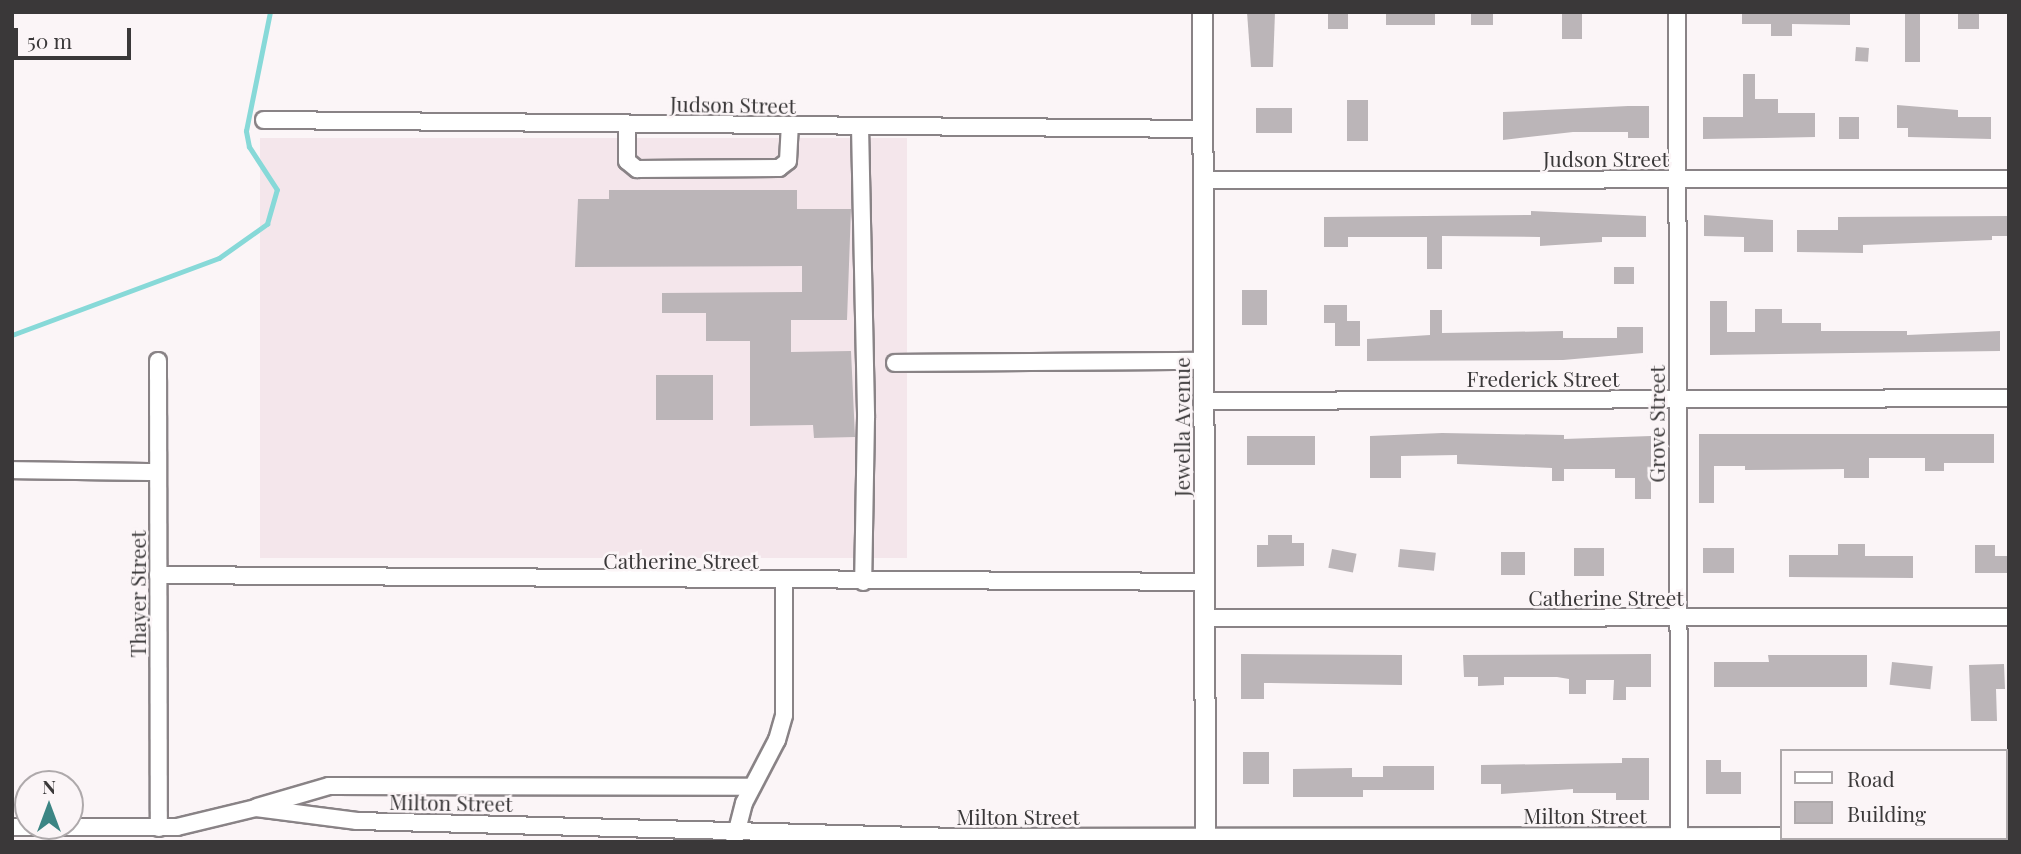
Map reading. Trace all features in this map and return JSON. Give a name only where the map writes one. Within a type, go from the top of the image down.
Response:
[{"type":"main road","name":"Jewella Avenue","points":[[1202,12],[1205,839]]},
{"type":"street","name":"Grove Street","points":[[1676,12],[1679,836]]},
{"type":"street","name":"Judson Street","points":[[264,120],[1202,129]]},
{"type":"street","points":[[627,124],[627,161],[637,169],[779,168],[788,161],[790,125]]},
{"type":"street","points":[[860,126],[866,418],[863,582]]},
{"type":"street","name":"Judson Street","points":[[1203,180],[2009,179]]},
{"type":"street","name":"Thayer Street","points":[[158,361],[159,828]]},
{"type":"street","points":[[895,363],[1203,361]]},
{"type":"street","name":"Frederick Street","points":[[1203,401],[2009,398]]},
{"type":"street","points":[[12,470],[158,472]]},
{"type":"street","name":"Catherine Street","points":[[158,575],[785,582],[1204,582]]},
{"type":"street","points":[[735,836],[752,787],[777,740],[784,715],[785,582]]},
{"type":"street","name":"Catherine Street","points":[[1204,618],[2009,617]]},
{"type":"street","name":"Milton Street","points":[[12,827],[159,828],[256,808],[329,786],[752,787]]},
{"type":"street","name":"Milton Street","points":[[256,808],[357,821],[735,836],[1205,839],[1780,836]]},
{"type":"shaded area","points":[[260,138],[907,138],[907,558],[260,558]]},
{"type":"building","points":[[1247,12],[1275,12],[1273,67],[1251,67]]},
{"type":"building","points":[[1328,12],[1348,12],[1348,29],[1328,29]]},
{"type":"building","points":[[1386,12],[1435,12],[1435,25],[1386,25]]},
{"type":"building","points":[[1471,12],[1493,12],[1493,25],[1471,25]]},
{"type":"building","points":[[1562,12],[1582,12],[1582,39],[1562,39]]},
{"type":"building","points":[[1742,12],[1850,12],[1850,25],[1792,24],[1792,36],[1771,36],[1771,24],[1742,24]]},
{"type":"building","points":[[1905,12],[1920,12],[1920,62],[1905,62]]},
{"type":"building","points":[[1958,12],[1979,12],[1979,29],[1958,29]]},
{"type":"building","points":[[1856,47],[1869,48],[1868,62],[1855,61]]},
{"type":"building","points":[[1743,74],[1755,74],[1755,99],[1778,99],[1778,113],[1815,113],[1815,137],[1703,139],[1703,117],[1743,117]]},
{"type":"building","points":[[1347,100],[1368,100],[1368,141],[1347,141]]},
{"type":"building","points":[[1897,105],[1958,110],[1958,117],[1991,117],[1991,139],[1908,137],[1908,128],[1897,128]]},
{"type":"building","points":[[1649,106],[1649,138],[1628,138],[1628,132],[1573,132],[1503,140],[1503,112]]},
{"type":"building","points":[[1256,108],[1292,108],[1292,133],[1256,133]]},
{"type":"building","points":[[1839,117],[1859,117],[1859,139],[1839,139]]},
{"type":"building","points":[[609,190],[797,190],[797,209],[851,209],[847,320],[791,320],[791,352],[851,351],[855,437],[814,438],[813,425],[750,426],[750,341],[706,341],[706,313],[662,313],[662,293],[802,292],[802,266],[575,267],[578,199],[609,199]]},
{"type":"building","points":[[1531,211],[1646,216],[1646,237],[1602,237],[1602,242],[1540,246],[1540,237],[1442,236],[1442,269],[1427,269],[1427,237],[1348,237],[1348,247],[1324,247],[1324,217],[1531,215]]},
{"type":"building","points":[[1704,215],[1773,220],[1773,252],[1744,252],[1744,237],[1704,236]]},
{"type":"building","points":[[2009,216],[2009,236],[1992,236],[1992,240],[1863,245],[1863,253],[1797,252],[1797,230],[1838,230],[1838,217]]},
{"type":"building","points":[[1614,267],[1634,267],[1634,284],[1614,284]]},
{"type":"building","points":[[1242,290],[1267,290],[1267,325],[1242,325]]},
{"type":"building","points":[[1710,301],[1727,301],[1727,332],[1755,332],[1755,309],[1782,309],[1782,323],[1821,323],[1821,331],[1907,331],[1907,335],[2000,331],[2000,351],[1710,355]]},
{"type":"building","points":[[1324,305],[1347,305],[1347,321],[1360,321],[1360,346],[1335,346],[1335,323],[1324,323]]},
{"type":"building","points":[[1430,310],[1442,310],[1442,333],[1563,331],[1563,338],[1617,338],[1617,327],[1643,327],[1643,353],[1563,360],[1367,361],[1367,339],[1430,335]]},
{"type":"building","points":[[656,375],[713,375],[713,420],[656,420]]},
{"type":"building","points":[[1442,433],[1564,435],[1564,439],[1651,436],[1651,499],[1635,499],[1635,478],[1615,478],[1615,469],[1564,469],[1564,481],[1552,481],[1552,468],[1457,464],[1457,455],[1401,456],[1401,478],[1370,478],[1370,436]]},
{"type":"building","points":[[1699,434],[1994,434],[1994,463],[1944,463],[1944,471],[1925,471],[1925,458],[1869,458],[1869,478],[1844,478],[1844,469],[1745,470],[1745,466],[1714,466],[1714,503],[1699,503]]},
{"type":"building","points":[[1247,436],[1315,436],[1315,465],[1247,465]]},
{"type":"building","points":[[1268,535],[1292,535],[1292,543],[1304,543],[1304,566],[1257,567],[1257,545],[1268,545]]},
{"type":"building","points":[[1838,544],[1865,544],[1865,556],[1913,556],[1913,578],[1789,577],[1789,555],[1838,555]]},
{"type":"building","points":[[1975,545],[1995,545],[1995,556],[2009,556],[2009,573],[1975,573]]},
{"type":"building","points":[[1574,548],[1604,548],[1604,576],[1574,576]]},
{"type":"building","points":[[1703,548],[1734,548],[1734,573],[1703,573]]},
{"type":"building","points":[[1332,549],[1357,554],[1353,572],[1328,568]]},
{"type":"building","points":[[1400,549],[1436,553],[1434,571],[1398,567]]},
{"type":"building","points":[[1501,552],[1525,552],[1525,575],[1501,575]]},
{"type":"building","points":[[1241,654],[1402,655],[1402,685],[1264,683],[1264,699],[1241,699]]},
{"type":"building","points":[[1651,654],[1651,687],[1626,687],[1626,700],[1613,700],[1614,680],[1586,680],[1586,694],[1569,694],[1569,679],[1557,677],[1504,677],[1504,685],[1478,686],[1478,677],[1464,677],[1463,655]]},
{"type":"building","points":[[1768,655],[1867,655],[1867,687],[1714,687],[1714,662],[1769,662]]},
{"type":"building","points":[[1892,662],[1933,666],[1930,689],[1890,685]]},
{"type":"building","points":[[2004,664],[2005,689],[1996,689],[1997,721],[1971,721],[1969,665]]},
{"type":"building","points":[[1243,752],[1269,752],[1269,784],[1243,784]]},
{"type":"building","points":[[1622,758],[1649,758],[1649,800],[1616,800],[1616,793],[1573,793],[1573,789],[1501,794],[1501,784],[1481,784],[1481,765],[1622,763]]},
{"type":"building","points":[[1706,760],[1721,760],[1721,772],[1741,772],[1741,794],[1706,794]]},
{"type":"building","points":[[1383,766],[1434,766],[1434,790],[1363,790],[1363,797],[1293,797],[1293,769],[1352,768],[1352,777],[1383,777]]},
{"type":"waterway","points":[[12,335],[219,258],[267,224],[277,190],[249,147],[246,131],[270,12]]}]
